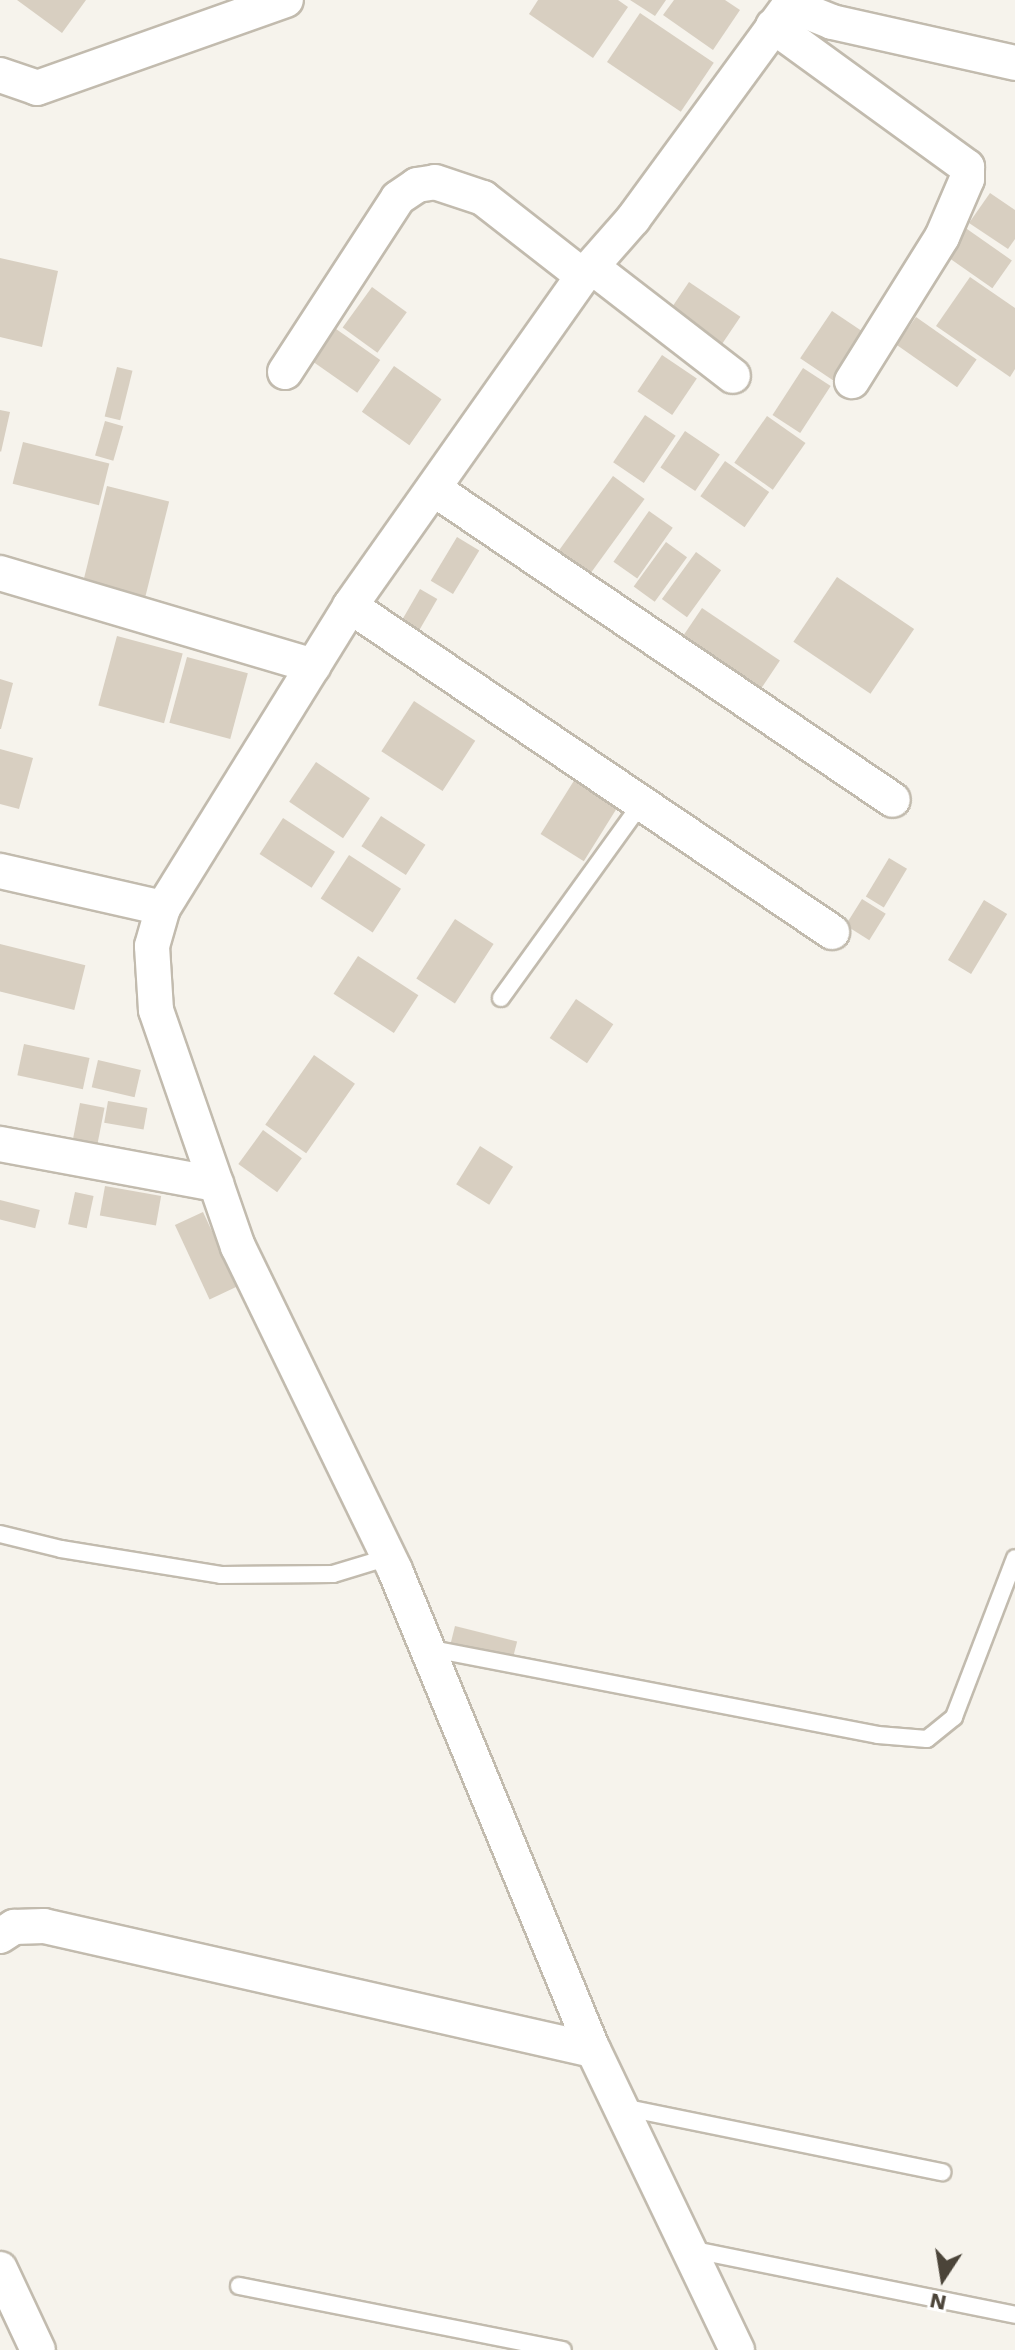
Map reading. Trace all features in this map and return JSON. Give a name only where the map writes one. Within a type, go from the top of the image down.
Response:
[{"type":"street","points":[[0,75],[37,88],[286,0]]},
{"type":"street","points":[[785,11],[1015,63]]},
{"type":"street","points":[[737,2350],[593,2050],[389,1557],[238,1247],[156,1010],[152,946],[163,908],[350,606],[588,272],[785,11]]},
{"type":"street","points":[[785,11],[967,167],[967,179],[942,237],[852,381]]},
{"type":"street","points":[[285,372],[398,198],[417,185],[447,185],[483,198],[733,376]]},
{"type":"street","points":[[434,489],[893,800]]},
{"type":"street","points":[[0,573],[313,666]]},
{"type":"street","points":[[350,606],[643,801],[832,932]]},
{"type":"street","points":[[0,871],[163,908]]},
{"type":"street","points":[[0,1144],[216,1184]]},
{"type":"street","points":[[0,1936],[14,1927],[44,1926],[593,2050]]},
{"type":"street","points":[[0,2269],[38,2350]]},
{"type":"lane","points":[[501,998],[643,801]]},
{"type":"lane","points":[[0,1534],[61,1549],[221,1575],[333,1574],[389,1557]]},
{"type":"lane","points":[[425,1648],[878,1735],[927,1739],[954,1717],[1015,1558]]},
{"type":"lane","points":[[620,2106],[942,2172]]},
{"type":"lane","points":[[688,2248],[1015,2315]]},
{"type":"lane","points":[[239,2286],[563,2350]]},
{"type":"building","points":[[17,0],[86,0],[62,33]]},
{"type":"building","points":[[538,0],[618,0],[628,7],[593,58],[529,14]]},
{"type":"building","points":[[630,0],[666,0],[655,16]]},
{"type":"building","points":[[674,0],[725,0],[740,10],[713,50],[663,15]]},
{"type":"building","points":[[640,13],[714,63],[681,112],[607,62]]},
{"type":"building","points":[[990,193],[1015,210],[1015,239],[1008,249],[969,223]]},
{"type":"building","points":[[957,222],[1012,260],[992,288],[937,250]]},
{"type":"building","points":[[0,258],[58,271],[42,347],[0,337]]},
{"type":"building","points":[[970,277],[1015,308],[1015,369],[1010,377],[936,326]]},
{"type":"building","points":[[689,282],[740,317],[716,353],[664,318]]},
{"type":"building","points":[[372,287],[407,312],[377,353],[343,327]]},
{"type":"building","points":[[832,311],[865,333],[833,381],[800,358]]},
{"type":"building","points":[[916,317],[977,359],[957,387],[896,345]]},
{"type":"building","points":[[336,329],[380,360],[357,393],[313,362]]},
{"type":"building","points":[[662,355],[697,378],[672,415],[637,391]]},
{"type":"building","points":[[394,366],[442,399],[409,445],[362,412]]},
{"type":"building","points":[[117,367],[133,371],[120,420],[105,416]]},
{"type":"building","points":[[803,368],[831,386],[800,433],[773,415]]},
{"type":"building","points":[[0,410],[10,412],[1,452],[0,451]]},
{"type":"building","points":[[645,415],[676,436],[644,483],[613,462]]},
{"type":"building","points":[[767,416],[806,443],[773,490],[734,463]]},
{"type":"building","points":[[105,421],[123,426],[113,461],[95,456]]},
{"type":"building","points":[[685,431],[720,454],[695,491],[660,467]]},
{"type":"building","points":[[23,442],[109,464],[99,505],[13,484]]},
{"type":"building","points":[[725,461],[769,492],[745,527],[700,496]]},
{"type":"building","points":[[613,476],[645,499],[582,585],[551,562]]},
{"type":"building","points":[[107,486],[169,501],[142,612],[79,597]]},
{"type":"building","points":[[649,511],[673,528],[637,578],[613,562]]},
{"type":"building","points":[[457,537],[479,550],[453,594],[431,581]]},
{"type":"building","points":[[666,542],[687,557],[655,602],[634,586]]},
{"type":"building","points":[[696,552],[721,570],[687,617],[662,599]]},
{"type":"building","points":[[837,577],[914,629],[870,694],[793,642]]},
{"type":"building","points":[[420,589],[437,599],[414,639],[397,629]]},
{"type":"building","points":[[702,608],[780,661],[753,701],[675,649]]},
{"type":"building","points":[[117,636],[183,654],[164,723],[98,706]]},
{"type":"building","points":[[187,657],[248,673],[230,739],[169,723]]},
{"type":"building","points":[[0,679],[13,683],[1,729],[0,729]]},
{"type":"building","points":[[414,701],[475,741],[443,791],[381,751]]},
{"type":"building","points":[[0,749],[33,758],[19,809],[0,804]]},
{"type":"building","points":[[316,762],[370,798],[343,838],[289,802]]},
{"type":"building","points":[[575,779],[618,806],[584,861],[541,834]]},
{"type":"building","points":[[381,816],[425,845],[406,875],[361,846]]},
{"type":"building","points":[[283,818],[335,852],[312,888],[260,854]]},
{"type":"building","points":[[349,855],[401,889],[373,932],[321,899]]},
{"type":"building","points":[[889,858],[907,869],[884,907],[866,897]]},
{"type":"building","points":[[862,899],[886,914],[869,940],[846,925]]},
{"type":"building","points":[[984,900],[1007,914],[971,974],[948,960]]},
{"type":"building","points":[[455,919],[494,944],[455,1004],[416,979]]},
{"type":"building","points":[[0,944],[85,965],[74,1010],[0,991]]},
{"type":"building","points":[[358,956],[418,995],[394,1033],[333,994]]},
{"type":"building","points":[[576,999],[613,1024],[587,1063],[550,1038]]},
{"type":"building","points":[[24,1044],[90,1058],[83,1089],[17,1075]]},
{"type":"building","points":[[314,1055],[355,1084],[306,1153],[265,1125]]},
{"type":"building","points":[[98,1060],[141,1070],[135,1097],[92,1087]]},
{"type":"building","points":[[108,1101],[147,1108],[144,1130],[104,1123]]},
{"type":"building","points":[[80,1103],[105,1108],[97,1146],[73,1141]]},
{"type":"building","points":[[263,1130],[302,1158],[277,1192],[238,1164]]},
{"type":"building","points":[[480,1146],[513,1167],[489,1205],[456,1184]]},
{"type":"building","points":[[105,1186],[161,1196],[156,1225],[100,1216]]},
{"type":"building","points":[[75,1192],[94,1196],[87,1228],[68,1224]]},
{"type":"building","points":[[0,1200],[40,1210],[35,1228],[0,1220]]},
{"type":"building","points":[[203,1212],[238,1286],[210,1299],[175,1225]]},
{"type":"building","points":[[455,1626],[517,1641],[512,1664],[449,1648]]}]
